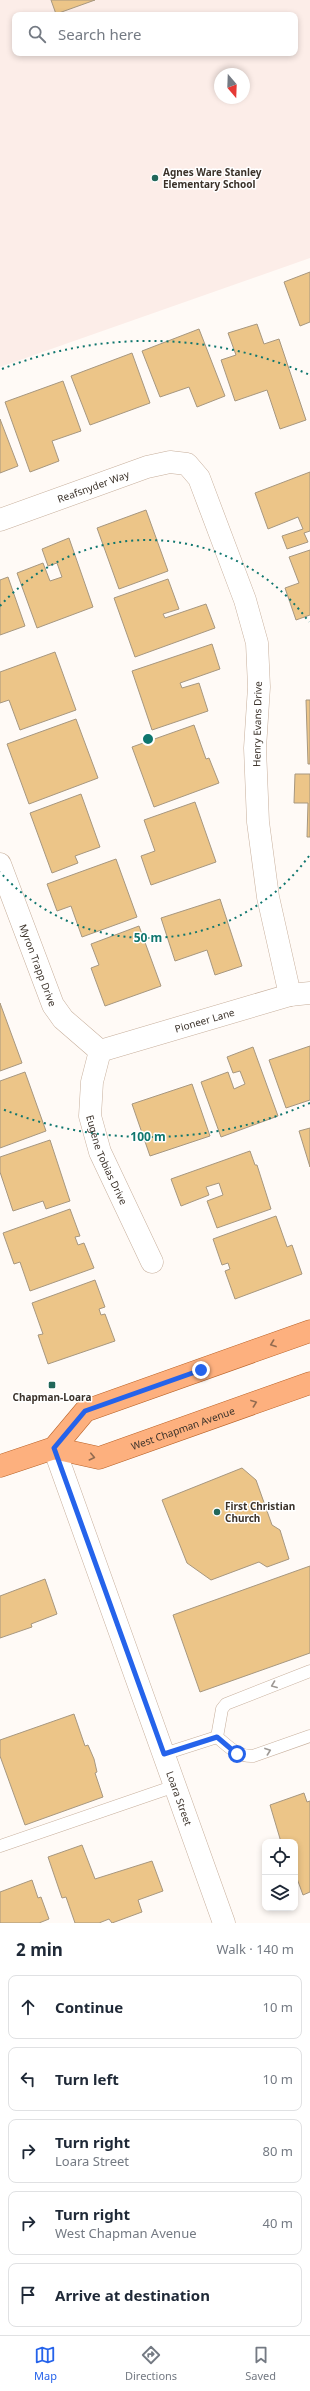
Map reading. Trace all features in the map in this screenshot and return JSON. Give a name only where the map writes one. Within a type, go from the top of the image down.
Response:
[{"type":"main road","points":[[0,1466],[54,1448],[85,1411],[310,1331]]},
{"type":"main road","name":"West Chapman Avenue","points":[[54,1448],[99,1458],[310,1383]]},
{"type":"street","name":"Reafsnyder Way","points":[[0,520],[147,467],[170,462],[187,464]]},
{"type":"street","name":"Henry Evans Drive","points":[[187,464],[199,478],[206,492],[245,600],[256,643],[259,687],[256,748],[258,822],[268,896],[300,994]]},
{"type":"street","name":"Myron Trapp Drive","points":[[0,864],[53,1005],[63,1019],[100,1051]]},
{"type":"street","name":"Pioneer Lane","points":[[100,1051],[300,994]]},
{"type":"street","name":"Eugene Tobias Drive","points":[[100,1051],[92,1082],[90,1116],[100,1152],[152,1262]]},
{"type":"street","name":"Loara Street","points":[[54,1448],[164,1754],[220,1922]]},
{"type":"lane","points":[[217,1737],[222,1709],[226,1704],[310,1671]]},
{"type":"lane","points":[[217,1737],[237,1754],[245,1757],[253,1756],[310,1736]]},
{"type":"lane","points":[[164,1754],[217,1737]]},
{"type":"lane","points":[[0,1846],[175,1786]]},
{"type":"shaded area","name":"Agnes Ware Stanley Elementary School","points":[[0,0],[310,0],[310,258],[0,367]]},
{"type":"building","points":[[51,0],[95,0],[62,12],[55,12]]},
{"type":"building","points":[[310,272],[310,322],[300,326],[284,282]]},
{"type":"building","points":[[257,324],[264,344],[279,339],[306,420],[280,429],[267,390],[235,401],[221,360],[236,355],[228,333]]},
{"type":"building","points":[[199,329],[225,396],[197,407],[189,387],[160,397],[142,351]]},
{"type":"building","points":[[132,353],[150,403],[90,425],[71,376]]},
{"type":"building","points":[[63,381],[81,431],[52,441],[59,461],[30,472],[5,402]]},
{"type":"building","points":[[0,419],[18,466],[0,473]]},
{"type":"building","points":[[310,472],[310,531],[304,533],[308,542],[287,549],[282,536],[303,529],[298,517],[268,529],[255,493]]},
{"type":"building","points":[[146,510],[168,571],[119,589],[97,528]]},
{"type":"building","points":[[69,538],[93,607],[37,628],[17,573],[43,563],[50,581],[62,577],[57,563],[48,566],[42,549]]},
{"type":"building","points":[[310,550],[310,615],[296,620],[285,588],[299,583],[289,557]]},
{"type":"building","points":[[8,577],[25,626],[0,635],[0,580]]},
{"type":"building","points":[[168,579],[179,609],[163,614],[165,618],[206,604],[215,628],[135,657],[114,598]]},
{"type":"building","points":[[212,644],[220,669],[180,683],[182,688],[199,683],[208,711],[152,730],[132,671]]},
{"type":"building","points":[[55,652],[76,710],[20,730],[9,700],[0,703],[0,672]]},
{"type":"building","points":[[306,700],[310,700],[310,764],[308,764]]},
{"type":"building","points":[[76,719],[98,778],[29,804],[7,744]]},
{"type":"building","points":[[194,725],[206,759],[209,758],[219,783],[154,807],[132,747]]},
{"type":"building","points":[[295,774],[310,774],[310,837],[307,837],[308,803],[294,803]]},
{"type":"building","points":[[81,794],[100,847],[75,856],[78,863],[52,873],[30,813]]},
{"type":"building","points":[[195,802],[216,862],[151,885],[141,856],[155,851],[144,820]]},
{"type":"building","points":[[116,859],[137,917],[82,937],[71,906],[57,911],[47,884]]},
{"type":"building","points":[[220,899],[242,966],[215,975],[207,950],[175,961],[161,918]]},
{"type":"building","points":[[139,926],[161,986],[105,1006],[91,968],[99,965],[91,944]]},
{"type":"building","points":[[0,1003],[22,1063],[0,1071]]},
{"type":"building","points":[[310,1046],[310,1100],[286,1108],[269,1060]]},
{"type":"building","points":[[253,1047],[278,1116],[221,1137],[201,1082],[228,1072],[234,1089],[245,1084],[240,1071],[233,1073],[227,1057]]},
{"type":"building","points":[[25,1072],[46,1131],[0,1148],[0,1081]]},
{"type":"building","points":[[192,1084],[210,1136],[150,1156],[132,1104]]},
{"type":"building","points":[[310,1128],[310,1167],[299,1131]]},
{"type":"building","points":[[50,1140],[70,1201],[46,1209],[43,1201],[13,1211],[0,1172],[0,1157]]},
{"type":"building","points":[[250,1151],[255,1165],[257,1165],[271,1209],[217,1228],[207,1201],[223,1195],[219,1183],[206,1187],[209,1195],[181,1206],[171,1179]]},
{"type":"building","points":[[70,1209],[80,1236],[75,1237],[78,1245],[84,1243],[94,1268],[30,1291],[20,1262],[14,1264],[3,1233]]},
{"type":"building","points":[[276,1216],[287,1247],[292,1245],[302,1274],[235,1299],[225,1271],[230,1269],[228,1263],[222,1265],[213,1239]]},
{"type":"building","points":[[95,1280],[105,1307],[99,1309],[101,1315],[105,1314],[115,1341],[48,1364],[38,1335],[43,1334],[32,1303]]},
{"type":"building","name":"First Christian Church","points":[[242,1468],[256,1480],[272,1525],[280,1530],[289,1559],[267,1567],[259,1562],[211,1580],[187,1563],[162,1500]]},
{"type":"building","points":[[310,1566],[310,1653],[200,1692],[173,1615]]},
{"type":"building","points":[[45,1579],[57,1614],[31,1624],[32,1627],[0,1638],[0,1596]]},
{"type":"building","points":[[74,1714],[85,1746],[88,1745],[94,1759],[97,1772],[95,1773],[103,1797],[25,1825],[0,1756],[0,1740]]},
{"type":"building","points":[[304,1793],[307,1802],[310,1801],[310,1892],[303,1895],[298,1881],[298,1839],[280,1839],[270,1805]]},
{"type":"building","points":[[82,1845],[95,1879],[152,1861],[163,1891],[138,1900],[142,1912],[112,1923],[109,1919],[99,1923],[75,1923],[66,1897],[62,1898],[48,1857]]},
{"type":"building","points":[[32,1880],[38,1898],[41,1897],[49,1919],[39,1923],[0,1923],[0,1892]]},
{"type":"place","name":"Agnes Ware Stanley Elementary School","points":[[155,178]]},
{"type":"place","name":"Chapman-Loara","points":[[52,1385]]},
{"type":"place","name":"First Christian Church","points":[[217,1512]]},
{"type":"route","points":[[201,1370],[85,1411],[54,1448],[164,1754],[217,1737],[237,1754]]}]
